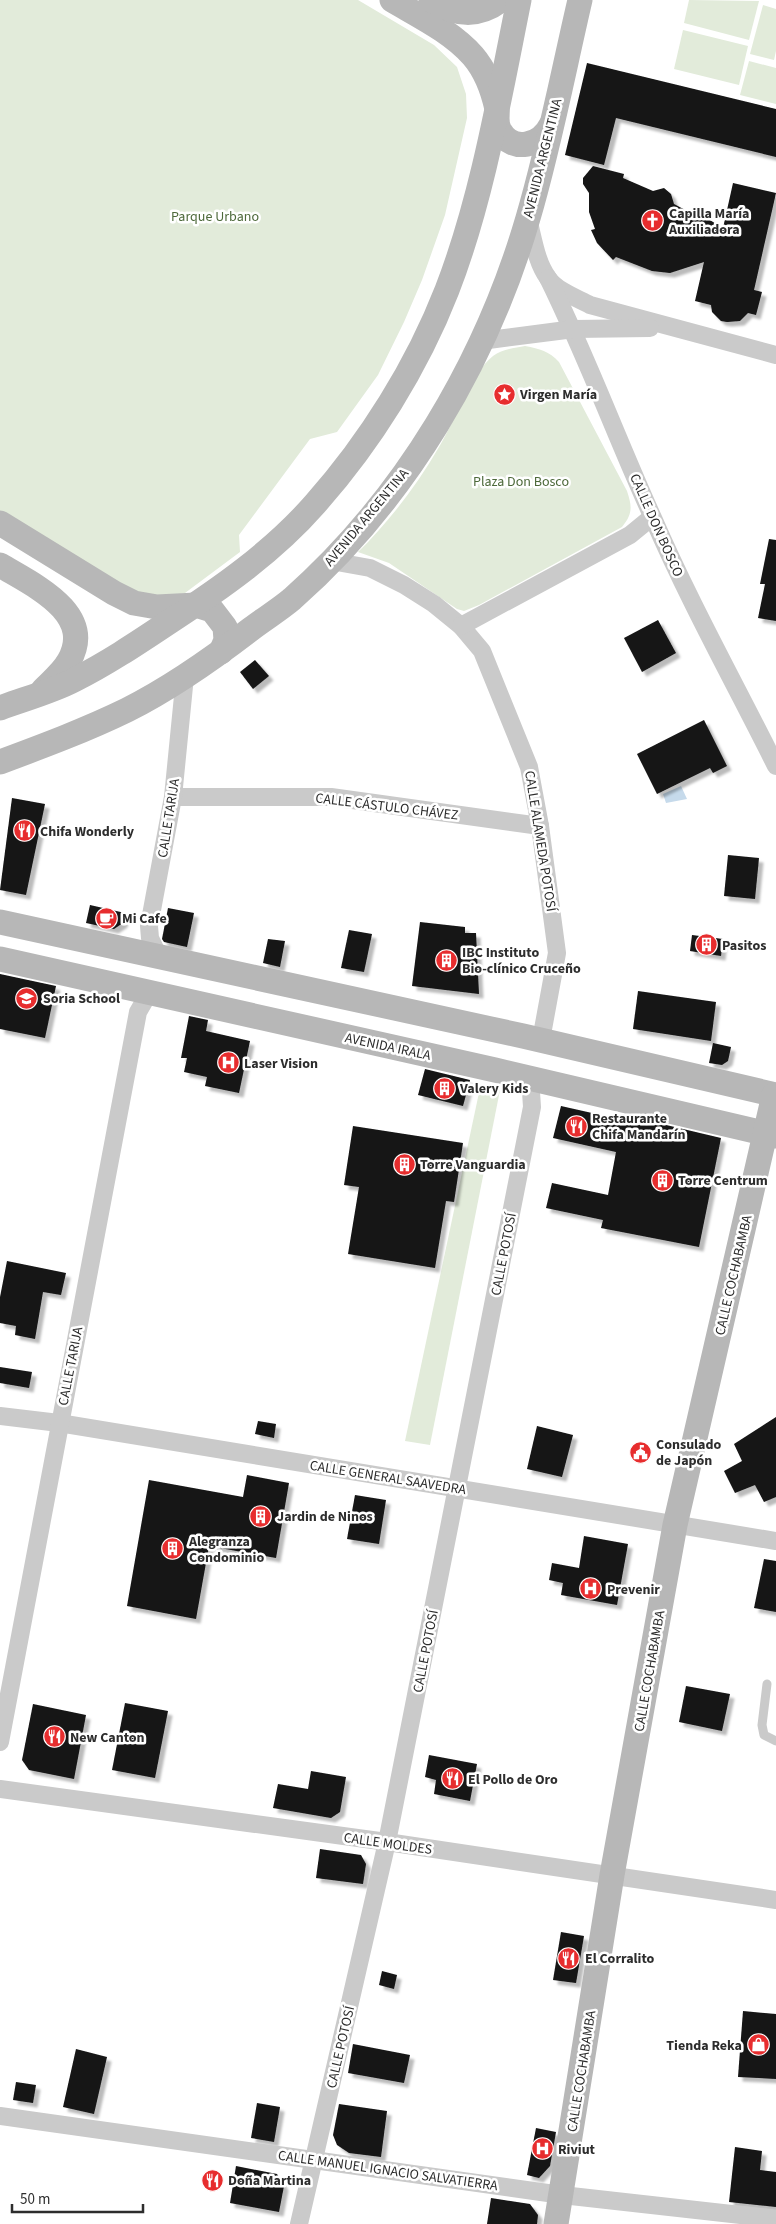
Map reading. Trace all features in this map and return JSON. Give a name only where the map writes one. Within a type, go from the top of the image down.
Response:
[{"type":"main road","points":[[392,0],[458,41],[474,57],[486,76],[497,110],[496,121],[500,131],[507,139],[517,144],[534,143],[547,133],[551,125]]},
{"type":"main road","points":[[431,0],[454,12],[466,14],[485,10],[501,0]]},
{"type":"main road","points":[[0,708],[72,681],[119,655],[225,586],[262,556],[315,505],[355,453],[404,378],[435,319],[448,288],[467,228],[497,110],[519,0]]},
{"type":"main road","name":"AVENIDA ARGENTINA","points":[[0,762],[128,710],[221,652],[290,600],[331,561],[395,487],[443,416],[481,341],[504,289],[528,218],[580,0]]},
{"type":"main road","points":[[0,523],[114,593],[134,603],[157,607],[196,605],[212,610],[219,616],[225,627],[226,640],[221,652]]},
{"type":"main road","points":[[0,565],[59,604],[73,624],[75,643],[69,661],[41,692]]},
{"type":"main road","points":[[0,922],[775,1091]]},
{"type":"main road","name":"AVENIDA IRALA","points":[[0,960],[524,1076],[770,1135]]},
{"type":"main road","name":"CALLE COCHABAMBA","points":[[556,2224],[612,1875],[675,1525],[770,1135],[775,1091]]},
{"type":"street","name":"CALLE DON BOSCO","points":[[528,218],[538,255],[574,329],[652,517],[682,582],[768,734],[776,766]]},
{"type":"street","points":[[548,278],[568,294],[590,305],[776,355]]},
{"type":"street","points":[[481,341],[574,329],[670,328]]},
{"type":"street","points":[[461,626],[630,535],[652,517]]},
{"type":"street","name":"CALLE ALAMEDA POTOSÍ","points":[[331,561],[370,568],[434,604],[461,626],[482,651],[529,766],[540,826],[557,953],[541,1040]]},
{"type":"street","name":"CALLE TARIJA","points":[[159,957],[150,938],[149,926],[173,797],[185,676]]},
{"type":"street","name":"CALLE CÁSTULO CHÁVEZ","points":[[173,797],[331,797],[540,826]]},
{"type":"street","name":"CALLE TARIJA","points":[[0,1742],[138,1012],[149,993]]},
{"type":"street","name":"CALLE POTOSÍ","points":[[300,2224],[387,1842],[532,1107],[531,1092],[524,1076]]},
{"type":"street","name":"CALLE GENERAL SAAVEDRA","points":[[0,1416],[59,1423],[776,1541]]},
{"type":"street","name":"CALLE MOLDES","points":[[0,1789],[387,1842],[776,1900]]},
{"type":"street","name":"CALLE MANUEL IGNACIO SALVATIERRA","points":[[0,2116],[562,2195],[776,2219]]},
{"type":"lane","points":[[767,1684],[762,1725],[764,1735],[776,1741]]},
{"type":"green space","name":"Parque Urbano","points":[[0,0],[358,0],[434,45],[457,67],[466,94],[467,118],[445,215],[422,280],[378,375],[337,432],[310,439],[239,535],[240,552],[185,593],[139,602],[0,522]]},
{"type":"green space","points":[[689,0],[759,1],[749,40],[684,23]]},
{"type":"green space","points":[[763,5],[776,9],[776,51],[774,60],[750,54]]},
{"type":"green space","points":[[683,30],[748,46],[739,85],[674,69]]},
{"type":"green space","points":[[749,61],[776,68],[776,104],[740,95]]},
{"type":"green space","name":"Plaza Don Bosco","points":[[525,346],[544,351],[552,355],[559,362],[627,491],[631,506],[630,514],[622,527],[479,605],[464,611],[457,609],[389,563],[358,552],[391,516],[421,475],[445,437],[471,385],[485,364],[500,352]]},
{"type":"green space","points":[[480,1088],[500,1090],[430,1445],[405,1441]]},
{"type":"water","points":[[681,786],[687,799],[666,803],[663,794]]},
{"type":"building","points":[[587,63],[776,109],[776,157],[616,118],[604,165],[565,155]]},
{"type":"building","points":[[593,166],[624,174],[623,178],[653,191],[664,188],[671,194],[674,204],[702,219],[703,216],[723,228],[733,183],[776,193],[754,290],[762,292],[756,315],[748,313],[740,321],[721,321],[712,312],[711,305],[695,301],[704,262],[670,273],[652,271],[616,257],[613,260],[597,243],[591,230],[595,229],[589,212],[589,193],[583,184],[583,178]]},
{"type":"building","points":[[769,539],[776,540],[776,621],[758,618],[765,584],[760,584]]},
{"type":"building","points":[[658,620],[676,653],[642,672],[624,638]]},
{"type":"building","points":[[255,660],[269,676],[253,689],[240,672]]},
{"type":"building","points":[[704,720],[727,766],[713,773],[710,768],[657,794],[637,754]]},
{"type":"building","name":"Chifa Wonderly","points":[[12,798],[45,804],[26,895],[0,890]]},
{"type":"building","points":[[728,855],[759,858],[755,899],[724,896]]},
{"type":"building","name":"Mi Cafe","points":[[90,905],[125,913],[123,923],[114,929],[86,923]]},
{"type":"building","points":[[168,908],[194,913],[187,947],[164,942],[162,939]]},
{"type":"building","name":"IBC Instituto Bio-clínico Cruceño","points":[[420,922],[465,927],[465,933],[476,933],[479,994],[412,986]]},
{"type":"building","points":[[349,930],[372,934],[364,972],[341,968]]},
{"type":"building","name":"Pasitos","points":[[692,935],[723,939],[721,956],[690,951]]},
{"type":"building","points":[[268,939],[285,941],[280,967],[263,963]]},
{"type":"building","name":"Soria School","points":[[0,974],[56,986],[45,1038],[0,1029]]},
{"type":"building","points":[[638,991],[716,1002],[711,1041],[633,1029]]},
{"type":"building","points":[[189,1016],[208,1020],[206,1031],[250,1041],[239,1093],[205,1086],[207,1077],[184,1072],[187,1058],[181,1058]]},
{"type":"building","points":[[713,1043],[731,1047],[728,1061],[722,1065],[709,1063]]},
{"type":"building","name":"Valery Kids","points":[[425,1069],[470,1080],[463,1106],[418,1095]]},
{"type":"building","name":"Torre Centrum","points":[[561,1106],[623,1120],[624,1115],[721,1138],[699,1247],[601,1228],[603,1220],[546,1208],[552,1183],[608,1195],[616,1152],[553,1138]]},
{"type":"building","points":[[353,1126],[463,1143],[454,1202],[446,1201],[435,1268],[348,1254],[359,1187],[344,1185]]},
{"type":"building","points":[[7,1261],[66,1273],[61,1295],[43,1292],[35,1339],[15,1335],[16,1326],[0,1323],[0,1297]]},
{"type":"building","points":[[0,1367],[32,1372],[29,1388],[0,1383]]},
{"type":"building","points":[[776,1417],[776,1497],[764,1502],[755,1485],[735,1493],[724,1471],[742,1461],[734,1444]]},
{"type":"building","points":[[258,1421],[276,1424],[274,1438],[255,1434]]},
{"type":"building","points":[[537,1426],[573,1435],[562,1477],[527,1469]]},
{"type":"building","name":"Alegranza Condominio","points":[[247,1475],[289,1483],[276,1558],[209,1546],[196,1619],[127,1606],[149,1480],[243,1497]]},
{"type":"building","points":[[355,1495],[386,1500],[379,1544],[347,1539]]},
{"type":"building","name":"Prevenir","points":[[584,1536],[628,1544],[617,1605],[561,1595],[563,1583],[549,1580],[552,1563],[579,1568]]},
{"type":"building","points":[[764,1559],[776,1561],[776,1612],[754,1608]]},
{"type":"building","points":[[686,1686],[730,1694],[722,1731],[679,1722]]},
{"type":"building","points":[[125,1703],[168,1711],[155,1778],[112,1770]]},
{"type":"building","name":"New Canton","points":[[33,1704],[86,1715],[74,1779],[29,1770],[22,1760]]},
{"type":"building","name":"El Pollo de Oro","points":[[429,1755],[477,1764],[470,1801],[434,1794],[436,1780],[425,1777]]},
{"type":"building","points":[[311,1771],[346,1777],[340,1812],[331,1818],[273,1808],[278,1784],[308,1789]]},
{"type":"building","points":[[320,1849],[361,1855],[366,1864],[363,1884],[316,1878]]},
{"type":"building","name":"El Corralito","points":[[561,1932],[584,1936],[576,1983],[553,1980]]},
{"type":"building","points":[[382,1971],[397,1975],[394,1989],[379,1985]]},
{"type":"building","name":"Tienda Reka","points":[[743,2011],[776,2014],[776,2079],[738,2077]]},
{"type":"building","points":[[353,2044],[410,2055],[404,2083],[348,2073]]},
{"type":"building","points":[[76,2049],[107,2057],[94,2114],[63,2107]]},
{"type":"building","points":[[16,2082],[36,2085],[33,2103],[13,2100]]},
{"type":"building","points":[[257,2103],[280,2107],[274,2142],[251,2138]]},
{"type":"building","points":[[339,2104],[387,2111],[381,2157],[349,2153],[337,2145],[333,2135]]},
{"type":"building","name":"Riviut","points":[[536,2128],[556,2132],[550,2166],[539,2178],[527,2175]]},
{"type":"building","points":[[735,2147],[762,2151],[760,2170],[776,2172],[776,2207],[729,2202]]},
{"type":"building","points":[[236,2166],[277,2174],[284,2186],[279,2212],[230,2203]]},
{"type":"building","points":[[491,2198],[530,2204],[538,2215],[537,2224],[487,2224]]},
{"type":"place","name":"Capilla María Auxiliadora","points":[[653,221]]},
{"type":"place","name":"Virgen María","points":[[504,394]]},
{"type":"place","name":"Chifa Wonderly","points":[[24,831]]},
{"type":"place","name":"Mi Cafe","points":[[106,918]]},
{"type":"place","name":"Pasitos","points":[[706,945]]},
{"type":"place","name":"IBC Instituto Bio-clínico Cruceño","points":[[446,960]]},
{"type":"place","name":"Soria School","points":[[27,998]]},
{"type":"place","name":"Laser Vision","points":[[228,1063]]},
{"type":"place","name":"Valery Kids","points":[[444,1088]]},
{"type":"place","name":"Restaurante Chifa Mandarín","points":[[576,1126]]},
{"type":"place","name":"Torre Vanguardia","points":[[404,1164]]},
{"type":"place","name":"Torre Centrum","points":[[662,1180]]},
{"type":"place","name":"Consulado de Japón","points":[[640,1452]]},
{"type":"place","name":"Jardin de Ninos","points":[[261,1516]]},
{"type":"place","name":"Alegranza Condominio","points":[[173,1549]]},
{"type":"place","name":"Prevenir","points":[[591,1589]]},
{"type":"place","name":"New Canton","points":[[54,1737]]},
{"type":"place","name":"El Pollo de Oro","points":[[452,1779]]},
{"type":"place","name":"El Corralito","points":[[569,1958]]},
{"type":"place","name":"Tienda Reka","points":[[758,2045]]},
{"type":"place","name":"Riviut","points":[[542,2149]]},
{"type":"place","name":"Doña Martina","points":[[212,2180]]}]
